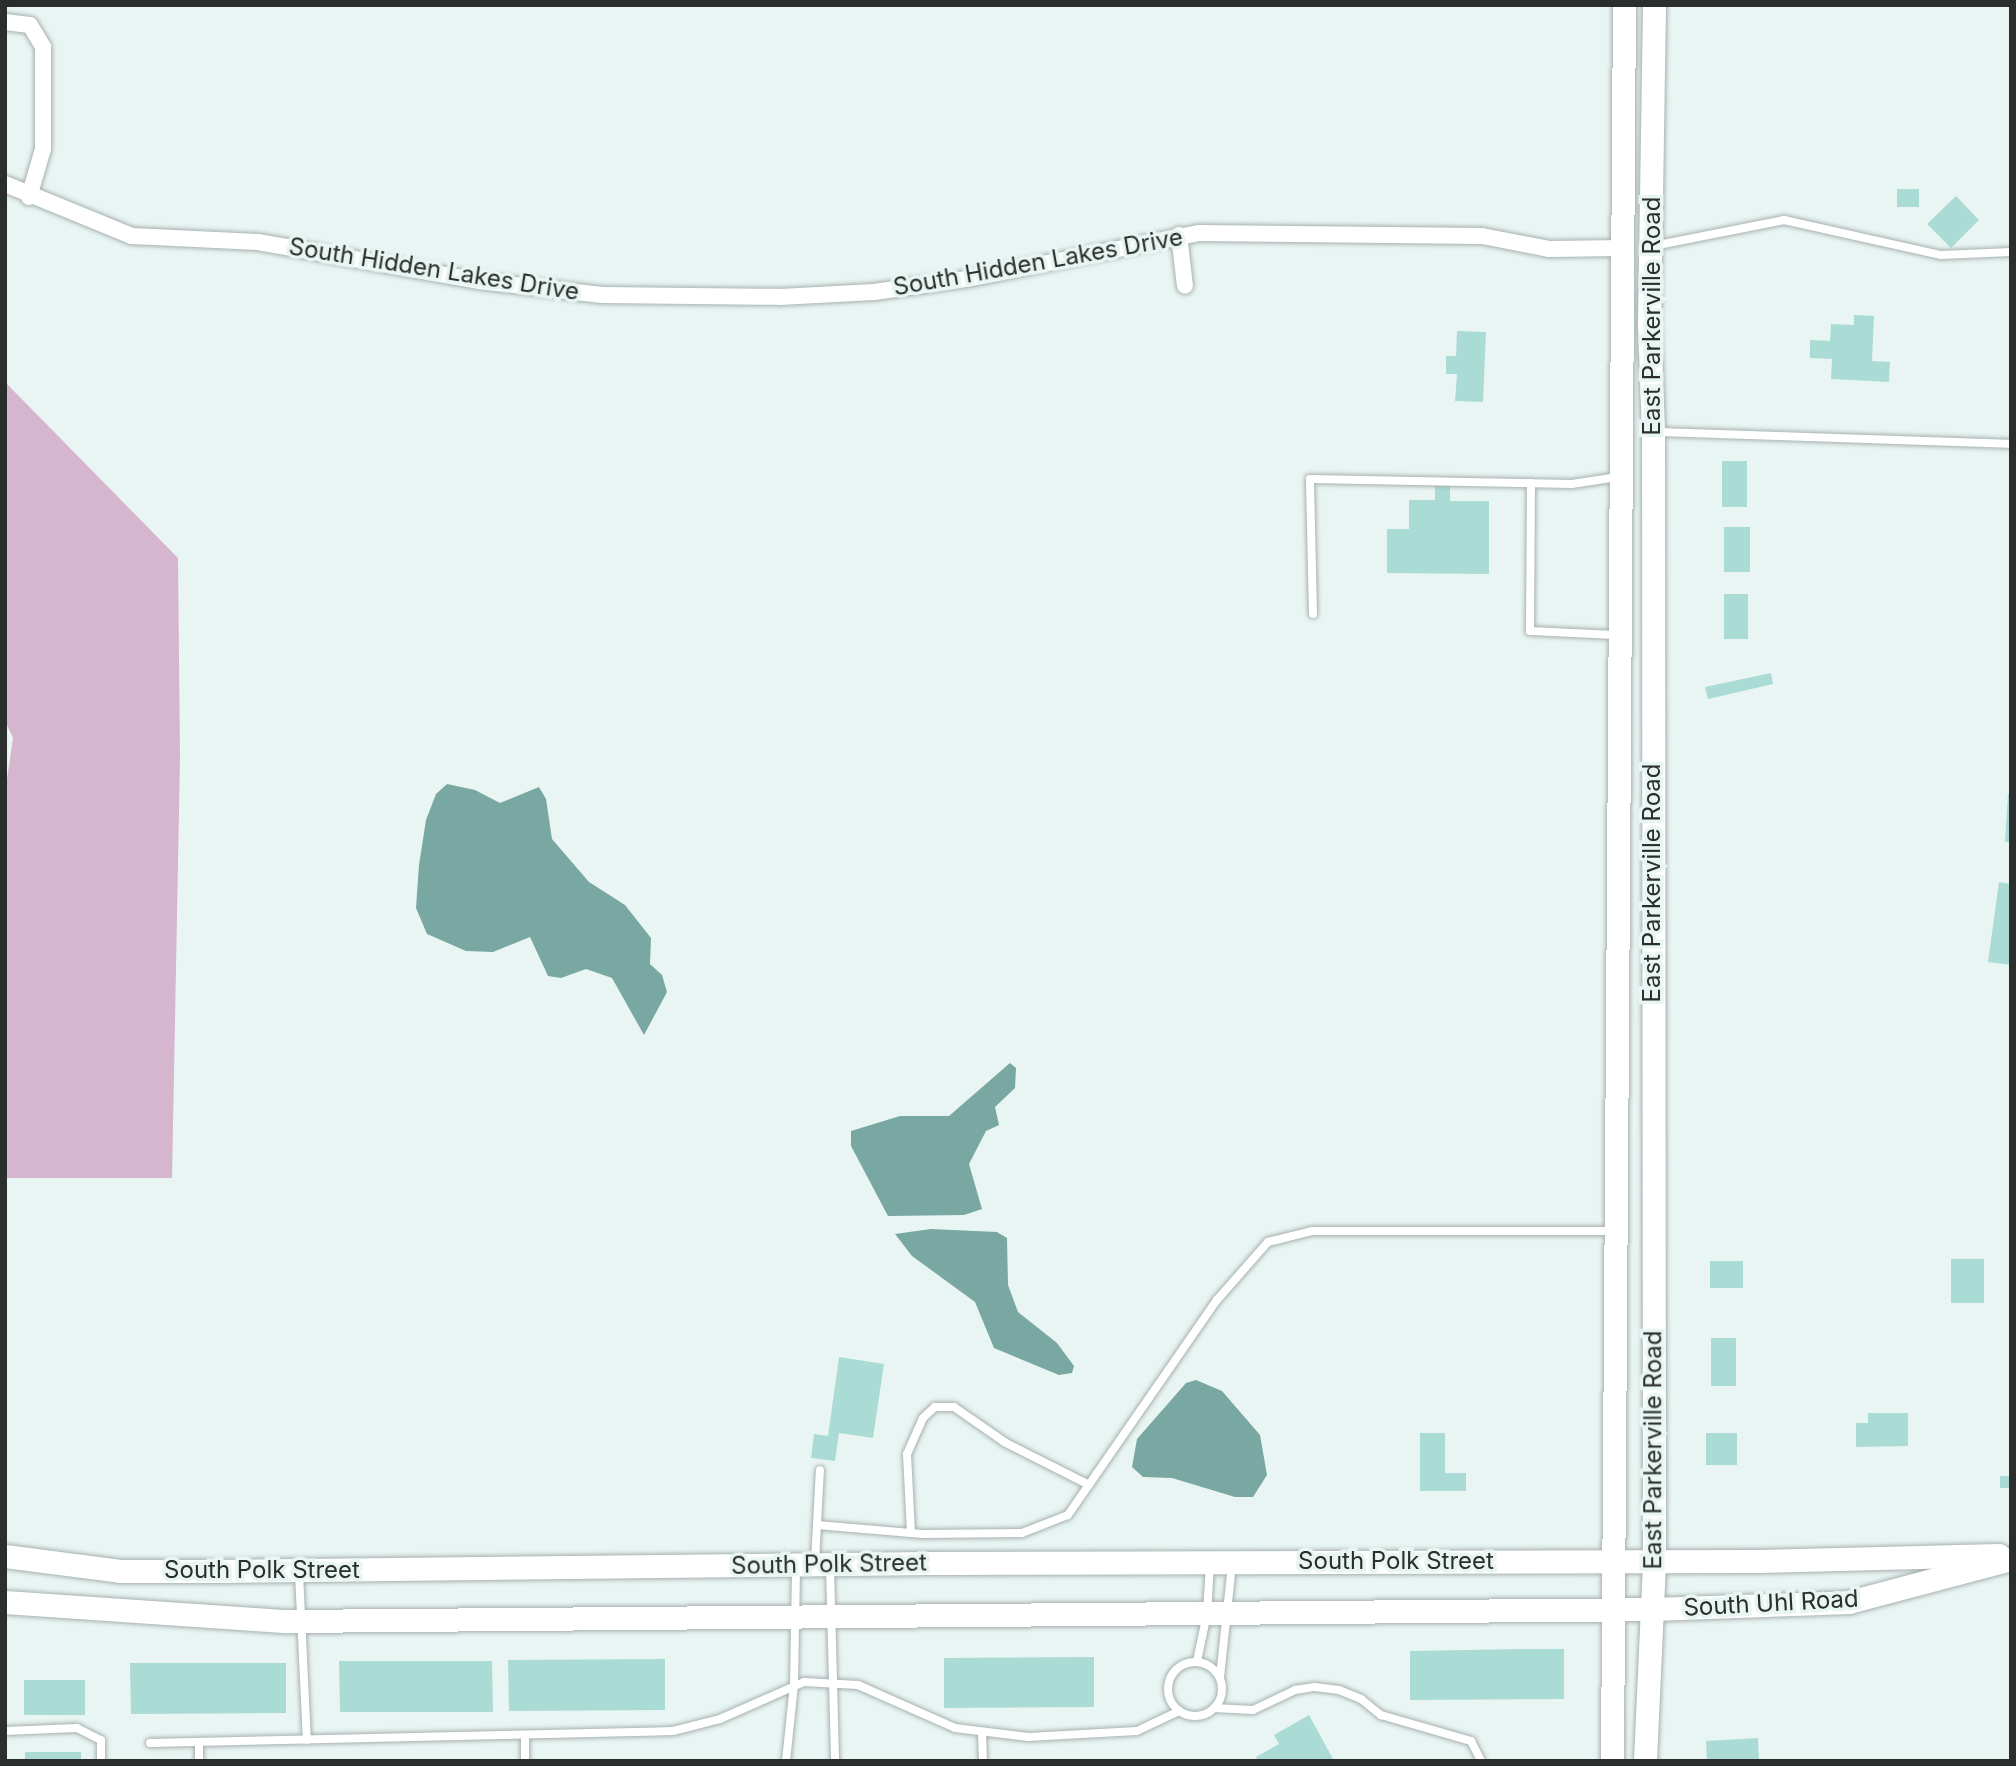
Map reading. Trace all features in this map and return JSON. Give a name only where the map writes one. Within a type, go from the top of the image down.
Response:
[{"type":"main road","name":"East Parkerville Road","points":[[1612,1761],[1624,5]]},
{"type":"main road","name":"East Parkerville Road","points":[[1645,1761],[1654,1561],[1653,432],[1650,246],[1654,5]]},
{"type":"main road","points":[[1622,248],[1650,246]]},
{"type":"main road","points":[[1620,476],[1653,476]]},
{"type":"main road","points":[[1617,865],[1652,867]]},
{"type":"main road","name":"South Polk Street","points":[[5,1556],[120,1571],[1221,1561],[1654,1561]]},
{"type":"main road","name":"South Uhl Road","points":[[1654,1561],[2011,1557]]},
{"type":"main road","name":"South Uhl Road","points":[[1652,1609],[1849,1602],[2011,1557]]},
{"type":"main road","name":"South Polk Street","points":[[5,1602],[301,1621],[1652,1609]]},
{"type":"street","points":[[5,22],[23,22],[37,30],[44,47],[44,149],[29,197]]},
{"type":"street","name":"South Hidden Lakes Drive","points":[[5,184],[29,197],[132,236],[258,242],[479,281],[634,296],[780,297],[887,290],[967,279],[1179,235],[1482,236],[1549,249],[1622,248]]},
{"type":"street","points":[[1179,235],[1185,286]]},
{"type":"lane","points":[[1650,246],[1784,220],[1941,255],[2011,252]]},
{"type":"lane","points":[[1653,432],[2011,444]]},
{"type":"lane","points":[[1313,614],[1310,480],[1572,484],[1620,476]]},
{"type":"lane","points":[[1531,483],[1530,631],[1619,636]]},
{"type":"lane","points":[[817,1525],[911,1533],[1022,1532],[1068,1515],[1217,1300],[1268,1242],[1312,1231],[1615,1231]]},
{"type":"lane","points":[[911,1533],[907,1454],[923,1418],[935,1407],[954,1407],[1006,1443],[1089,1485]]},
{"type":"lane","points":[[786,1761],[794,1685],[795,1617],[814,1564],[820,1470]]},
{"type":"lane","points":[[1214,1709],[1222,1692],[1218,1614],[1221,1561]]},
{"type":"lane","points":[[1198,1661],[1218,1614],[1221,1561]]},
{"type":"lane","points":[[814,1564],[830,1617],[835,1761]]},
{"type":"lane","points":[[299,1570],[307,1740]]},
{"type":"lane","points":[[1220,1677],[1213,1668],[1198,1661],[1179,1666],[1168,1681],[1170,1700],[1179,1710],[1199,1716],[1214,1709],[1253,1710],[1295,1690],[1315,1687],[1339,1690],[1361,1699],[1381,1715],[1471,1741],[1481,1761]]},
{"type":"lane","points":[[150,1743],[673,1731],[719,1719],[794,1685],[833,1682],[858,1685],[955,1728],[1028,1737],[1110,1734],[1154,1726],[1179,1710]]},
{"type":"lane","points":[[5,1731],[77,1728],[100,1740],[101,1761]]},
{"type":"lane","points":[[982,1732],[983,1761]]},
{"type":"lane","points":[[525,1735],[525,1761]]},
{"type":"lane","points":[[199,1742],[199,1761]]},
{"type":"shaded area","points":[[5,382],[178,558],[180,758],[172,1178],[5,1178],[5,793],[13,738],[5,721]]},
{"type":"water","points":[[447,784],[475,790],[500,803],[539,787],[546,799],[552,839],[589,882],[625,905],[651,938],[650,964],[662,975],[667,992],[644,1035],[612,978],[586,969],[561,978],[548,976],[530,937],[493,952],[466,951],[427,934],[416,908],[419,865],[426,820],[436,794]]},
{"type":"water","points":[[1010,1063],[1016,1068],[1015,1088],[995,1107],[999,1125],[986,1131],[969,1164],[982,1209],[964,1215],[888,1216],[851,1146],[851,1131],[900,1116],[949,1116]]},
{"type":"water","points":[[931,1229],[997,1232],[1007,1238],[1008,1285],[1018,1312],[1057,1343],[1074,1366],[1072,1373],[1059,1375],[994,1348],[975,1302],[912,1256],[895,1234]]},
{"type":"water","points":[[1196,1380],[1222,1391],[1260,1435],[1267,1475],[1253,1497],[1235,1497],[1172,1478],[1143,1477],[1132,1467],[1137,1439],[1186,1383]]},
{"type":"building","points":[[1897,189],[1919,189],[1919,207],[1897,207]]},
{"type":"building","points":[[1956,196],[1979,220],[1951,248],[1927,224]]},
{"type":"building","points":[[1854,315],[1874,316],[1872,361],[1890,362],[1889,382],[1831,379],[1832,359],[1810,358],[1810,340],[1830,341],[1831,324],[1854,325]]},
{"type":"building","points":[[1457,331],[1486,332],[1483,402],[1455,401],[1457,374],[1446,374],[1446,356],[1456,356]]},
{"type":"building","points":[[1722,461],[1747,461],[1747,507],[1722,507]]},
{"type":"building","points":[[1435,483],[1450,483],[1450,501],[1489,501],[1489,574],[1387,573],[1387,529],[1409,529],[1409,500],[1435,500]]},
{"type":"building","points":[[1724,527],[1750,527],[1750,572],[1724,572]]},
{"type":"building","points":[[1724,594],[1748,594],[1748,639],[1724,639]]},
{"type":"building","points":[[1771,673],[1773,684],[1708,699],[1705,687]]},
{"type":"building","points":[[2008,794],[2011,794],[2011,842],[2005,842]]},
{"type":"building","points":[[1999,882],[2011,884],[2011,965],[1988,962]]},
{"type":"building","points":[[1951,1259],[1984,1259],[1984,1303],[1951,1303]]},
{"type":"building","points":[[1710,1261],[1743,1261],[1743,1288],[1710,1288]]},
{"type":"building","points":[[1711,1338],[1736,1338],[1736,1386],[1711,1386]]},
{"type":"building","points":[[839,1357],[884,1364],[873,1438],[839,1433],[835,1461],[811,1458],[814,1434],[828,1436]]},
{"type":"building","points":[[1868,1413],[1908,1413],[1908,1446],[1856,1447],[1856,1423],[1868,1423]]},
{"type":"building","points":[[1420,1433],[1445,1433],[1445,1473],[1466,1473],[1466,1491],[1420,1491]]},
{"type":"building","points":[[1706,1433],[1737,1433],[1737,1465],[1706,1465]]},
{"type":"building","points":[[2000,1476],[2011,1476],[2011,1488],[2000,1488]]},
{"type":"building","points":[[1564,1649],[1564,1699],[1410,1700],[1410,1651]]},
{"type":"building","points":[[1094,1657],[1094,1707],[944,1708],[944,1658]]},
{"type":"building","points":[[665,1659],[665,1710],[509,1711],[508,1660]]},
{"type":"building","points":[[339,1661],[492,1661],[493,1712],[340,1712]]},
{"type":"building","points":[[130,1663],[286,1663],[286,1713],[131,1714]]},
{"type":"building","points":[[24,1680],[85,1680],[85,1715],[24,1715]]},
{"type":"building","points":[[1309,1715],[1333,1759],[1258,1761],[1256,1757],[1279,1744],[1274,1735]]},
{"type":"building","points":[[1758,1738],[1759,1761],[1707,1761],[1706,1741]]},
{"type":"building","points":[[25,1752],[81,1752],[81,1761],[25,1761]]}]
